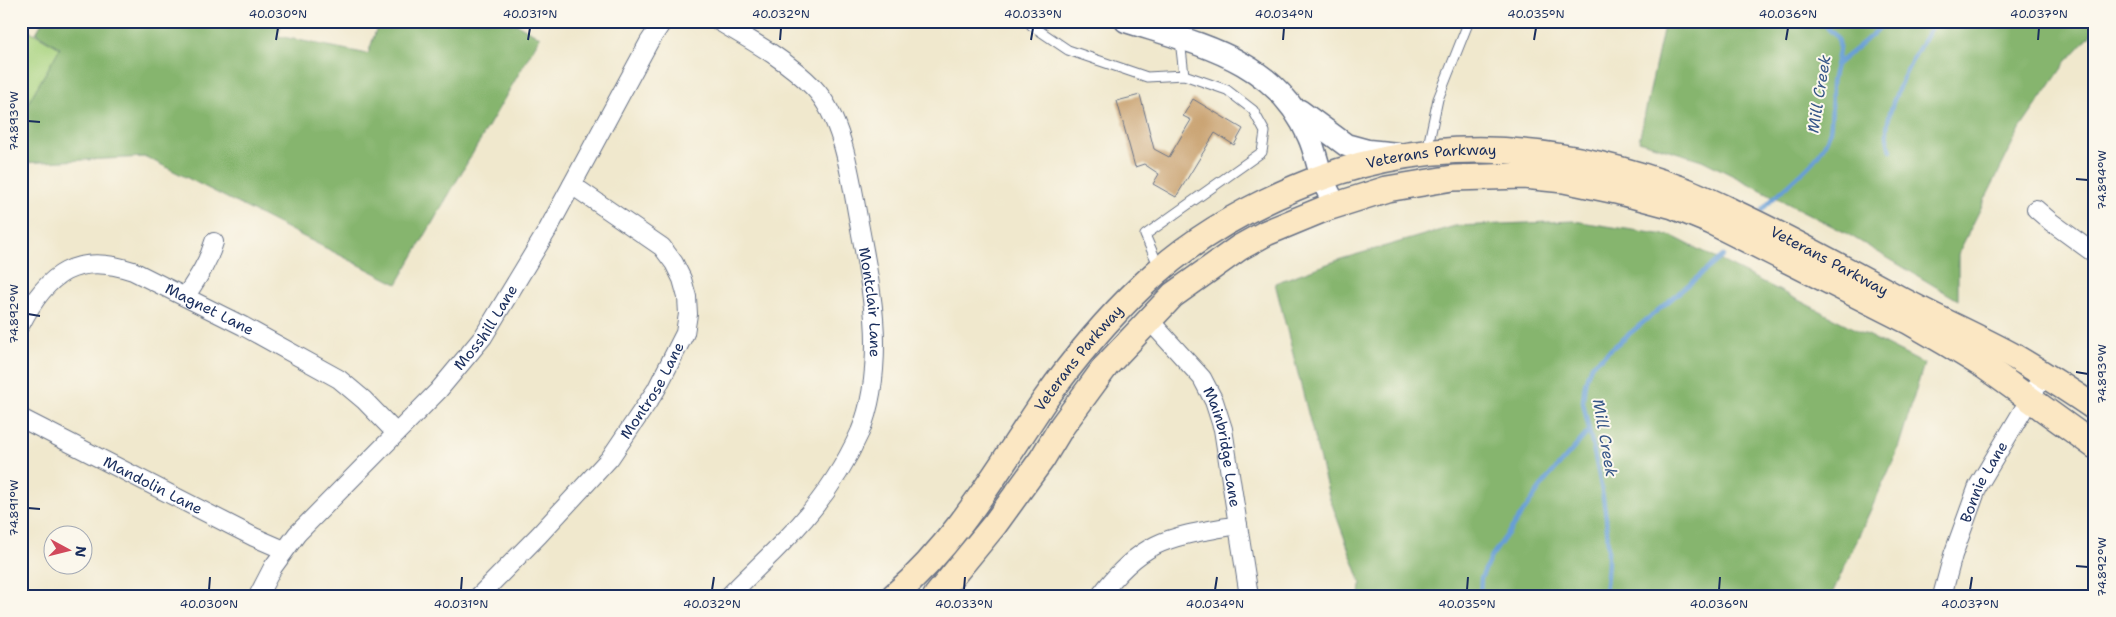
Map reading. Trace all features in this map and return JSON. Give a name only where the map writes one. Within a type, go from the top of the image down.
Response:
[{"type":"main road","name":"Veterans Parkway","points":[[894,596],[913,580],[950,538],[998,472],[1043,403],[1076,359],[1127,301],[1160,270],[1232,218],[1287,192],[1322,178],[1361,166],[1419,154],[1483,149],[1568,158],[1636,174],[1688,191],[1805,247],[2044,374],[2095,408]]},
{"type":"main road","name":"Veterans Parkway","points":[[936,596],[996,524],[1099,375],[1129,340],[1174,295],[1240,248],[1266,233],[1335,204],[1387,189],[1453,178],[1524,176],[1564,180],[1673,206],[1716,224],[1908,321],[1984,366],[2095,446]]},
{"type":"street","name":"Mosshill Lane","points":[[258,596],[262,585],[284,550],[297,534],[454,375],[483,338],[572,185],[649,42],[663,21]]},
{"type":"street","name":"Montclair Lane","points":[[718,21],[774,54],[815,89],[834,122],[841,141],[864,248],[872,296],[875,343],[867,408],[861,430],[841,468],[800,524],[729,596]]},
{"type":"street","points":[[1126,21],[1182,29],[1212,48],[1236,59],[1256,72],[1289,102],[1346,145],[1368,152],[1419,154]]},
{"type":"street","points":[[1289,102],[1310,137],[1322,178],[1335,204]]},
{"type":"street","name":"Montrose Lane","points":[[479,596],[539,535],[610,458],[656,390],[685,333],[688,314],[687,296],[674,263],[662,247],[572,185]]},
{"type":"street","points":[[2036,209],[2064,233],[2095,254]]},
{"type":"street","points":[[185,297],[200,276],[214,242]]},
{"type":"street","name":"Magnet Lane","points":[[21,324],[36,296],[62,274],[76,266],[94,264],[116,266],[134,272],[185,297],[339,378],[364,400],[396,433]]},
{"type":"street","name":"Mainbridge Lane","points":[[1150,320],[1202,378],[1214,401],[1223,429],[1249,596]]},
{"type":"street","name":"Bonnie Lane","points":[[1942,596],[1953,555],[1978,486],[2044,374]]},
{"type":"street","name":"Mandolin Lane","points":[[21,418],[284,550]]},
{"type":"street","points":[[1100,596],[1121,570],[1139,554],[1160,542],[1181,535],[1238,525]]},
{"type":"lane","points":[[1030,21],[1030,25],[1068,50],[1147,77],[1184,75],[1227,90],[1253,110],[1265,132],[1262,152],[1145,235],[1160,270]]},
{"type":"lane","points":[[1419,154],[1438,99],[1469,21]]},
{"type":"lane","points":[[1182,29],[1184,75]]},
{"type":"lane","points":[[2092,596],[2095,591]]},
{"type":"green space","points":[[43,21],[282,21],[278,36],[368,54],[379,21],[511,21],[540,37],[397,284],[146,157],[21,163],[21,115],[60,48],[36,33]]},
{"type":"green space","points":[[1665,21],[2095,21],[2095,30],[2066,62],[2020,129],[1958,254],[1958,300],[1846,233],[1702,160],[1639,141]]},
{"type":"green space","points":[[21,26],[60,48],[21,115]]},
{"type":"green space","points":[[1574,221],[1672,236],[1924,364],[1896,455],[1831,596],[1360,596],[1361,583],[1329,496],[1275,283],[1341,259],[1455,226]]},
{"type":"building","points":[[1140,95],[1154,149],[1169,157],[1191,120],[1183,116],[1193,99],[1243,129],[1234,145],[1215,133],[1176,197],[1153,184],[1159,174],[1144,164],[1135,167],[1117,101]]},
{"type":"waterway","name":"Mill Creek","points":[[1762,210],[1811,164],[1826,142],[1830,130],[1832,84],[1838,58],[1839,42],[1824,21]]},
{"type":"waterway","points":[[1836,65],[1886,21]]},
{"type":"waterway","points":[[1891,150],[1887,137],[1888,121],[1893,103],[1909,66],[1935,21]]},
{"type":"waterway","name":"Mill Creek","points":[[1604,596],[1608,547],[1599,474],[1583,402],[1588,374],[1592,365],[1723,256]]},
{"type":"waterway","points":[[1480,596],[1481,578],[1491,557],[1546,480],[1589,431]]}]
